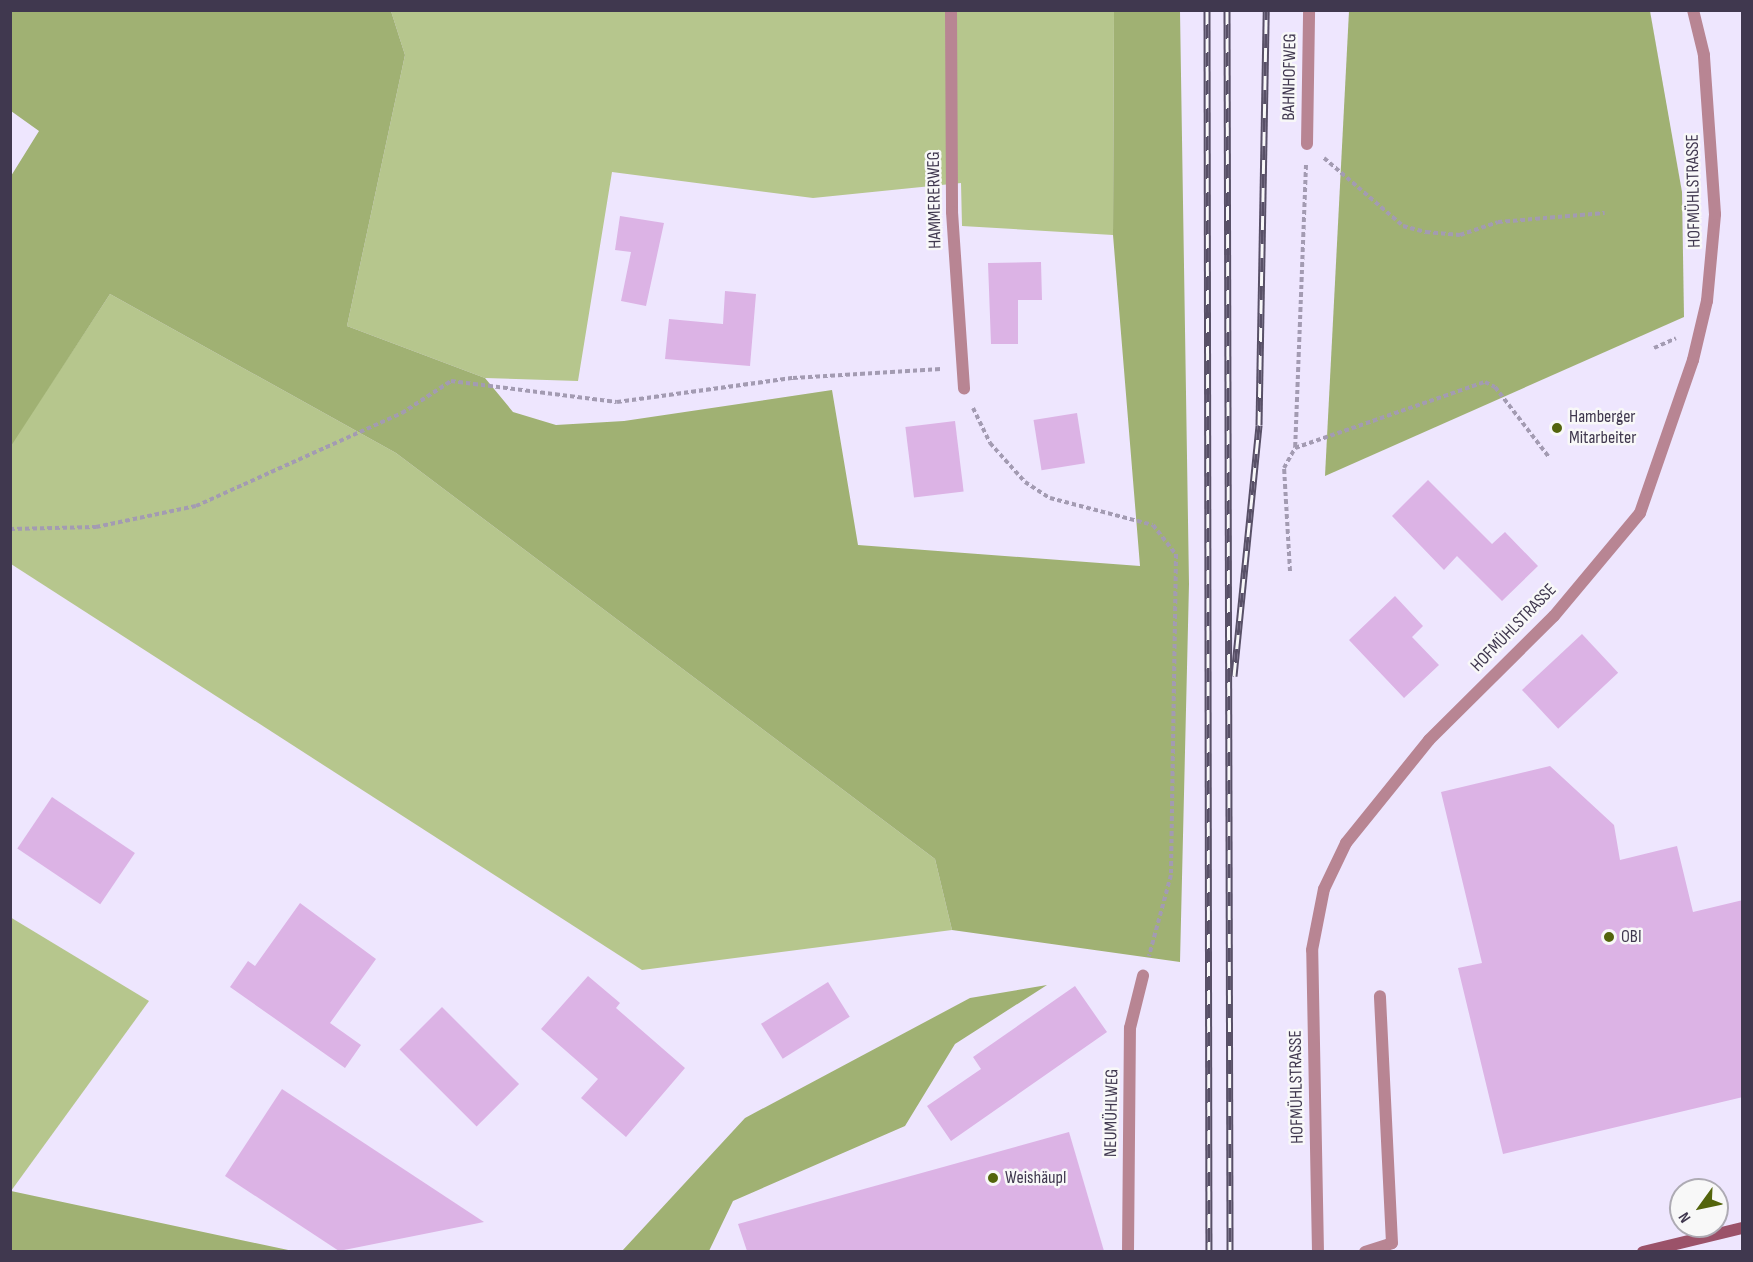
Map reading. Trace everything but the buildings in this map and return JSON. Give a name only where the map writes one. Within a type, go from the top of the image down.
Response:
[{"type":"main road","points":[[1643,1251],[1743,1228]]},
{"type":"street","name":"HAMMERERWEG","points":[[951,10],[960,367],[964,388]]},
{"type":"street","name":"BAHNHOFWEG","points":[[1307,144],[1309,10]]},
{"type":"street","name":"HOFMÜHLSTRASSE","points":[[1318,1251],[1311,950],[1324,889],[1346,843],[1429,740],[1554,616],[1641,513],[1693,360],[1707,301],[1715,214],[1704,55],[1693,10]]},
{"type":"street","name":"NEUMÜHLWEG","points":[[1128,1251],[1130,1028],[1143,976]]},
{"type":"street","points":[[1365,1251],[1392,1243],[1380,996]]},
{"type":"path","points":[[1290,571],[1284,468],[1295,448],[1307,144]]},
{"type":"path","points":[[1342,173],[1403,226],[1426,232],[1460,235],[1498,222],[1605,213]]},
{"type":"path","points":[[10,529],[96,527],[196,506],[402,413],[438,389],[458,381],[569,400],[651,401],[793,378],[960,367]]},
{"type":"path","points":[[1295,448],[1485,382],[1495,387],[1549,457]]},
{"type":"path","points":[[964,388],[990,443],[1025,482],[1050,498],[1153,525],[1176,554],[1171,875],[1143,976]]},
{"type":"green space","points":[[11,10],[391,11],[405,55],[347,326],[485,378],[513,412],[556,425],[624,421],[832,390],[858,545],[1140,566],[1113,235],[1114,11],[1180,11],[1189,584],[1180,962],[952,930],[935,859],[396,453],[110,294],[11,446],[11,176],[39,131],[11,111]]},
{"type":"green space","points":[[391,11],[1114,11],[1113,235],[962,226],[961,183],[813,198],[612,172],[578,381],[485,378],[347,326],[405,55]]},
{"type":"green space","points":[[1349,11],[1650,11],[1682,192],[1684,317],[1325,476]]},
{"type":"green space","points":[[110,294],[396,453],[935,859],[952,930],[642,970],[11,564],[10,446]]},
{"type":"green space","points":[[10,917],[149,1001],[11,1191],[10,1190]]},
{"type":"green space","points":[[1047,985],[955,1044],[905,1126],[733,1201],[709,1251],[622,1251],[745,1118],[970,998]]},
{"type":"green space","points":[[11,1191],[293,1251],[11,1251]]},
{"type":"railway","points":[[1207,10],[1209,1252]]},
{"type":"railway","points":[[1227,10],[1230,1252]]},
{"type":"railway","points":[[1234,676],[1259,425],[1266,10]]},
{"type":"place","name":"Hamberger Mitarbeiter","points":[[1557,428]]},
{"type":"place","name":"OBI","points":[[1609,937]]},
{"type":"place","name":"Weishäupl","points":[[993,1178]]}]
